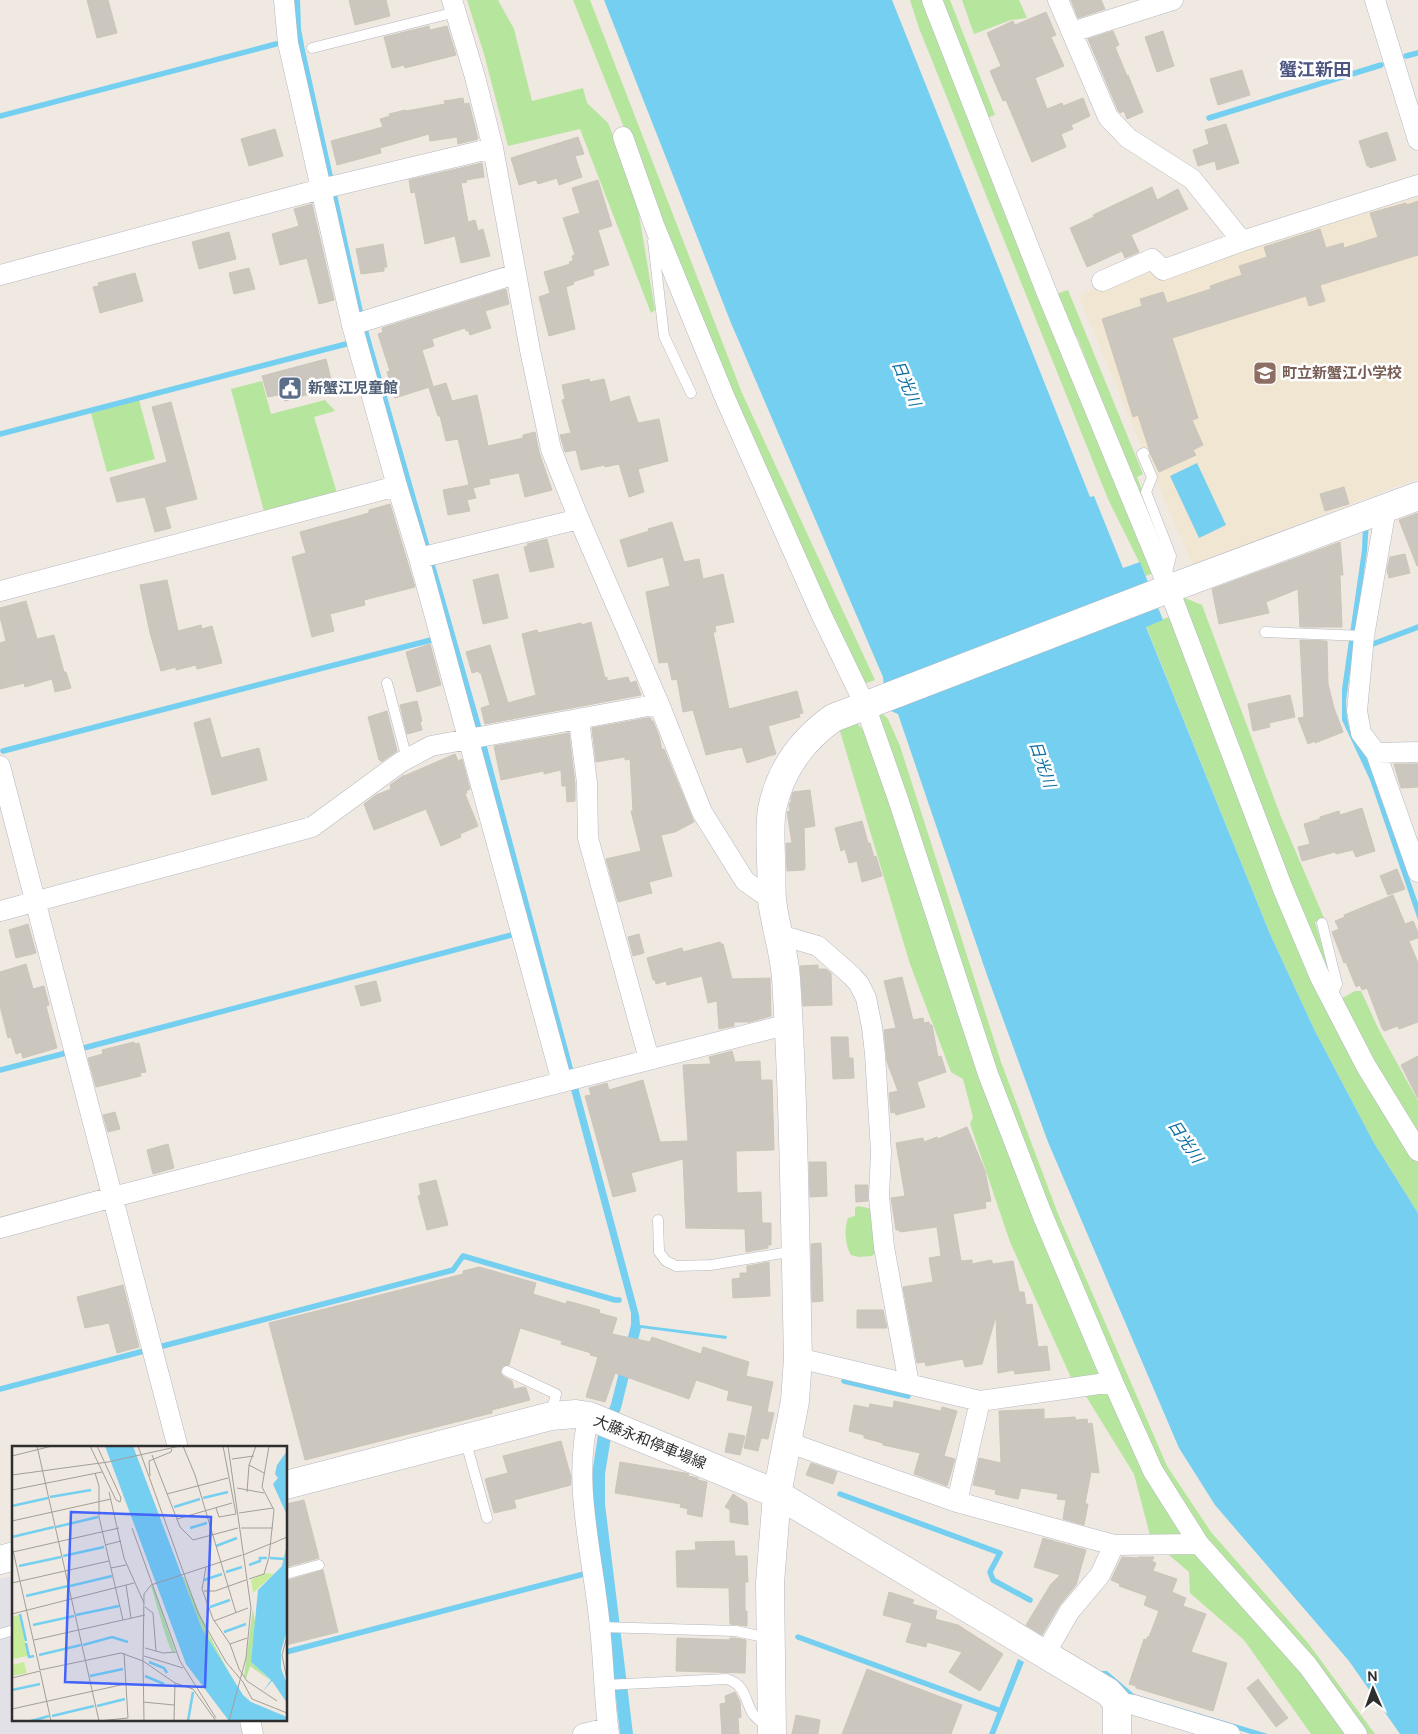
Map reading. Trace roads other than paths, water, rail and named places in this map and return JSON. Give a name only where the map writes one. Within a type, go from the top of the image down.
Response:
[{"type":"street","points":[[284,0],[288,43],[327,187],[397,486],[425,556],[476,737],[568,1080]]},
{"type":"street","points":[[932,0],[1283,889],[1320,977],[1366,1066],[1418,1151]]},
{"type":"street","points":[[1058,0],[1108,117],[1128,138],[1192,179],[1242,242]]},
{"type":"street","points":[[1072,32],[1173,0]]},
{"type":"street","points":[[1375,0],[1418,140]]},
{"type":"street","points":[[454,6],[493,148],[516,274],[552,449],[659,704],[702,812],[745,881],[772,900]]},
{"type":"street","points":[[623,137],[654,225],[725,398],[821,614],[868,704],[988,1074],[1042,1214],[1112,1382],[1153,1471],[1199,1544],[1308,1666],[1357,1734]]},
{"type":"street","points":[[0,275],[327,187],[493,148]]},
{"type":"street","points":[[1102,281],[1152,259],[1163,270],[1242,242],[1418,185]]},
{"type":"street","points":[[358,322],[516,274]]},
{"type":"street","points":[[0,591],[397,486]]},
{"type":"street","points":[[773,1733],[770,1583],[777,1494],[795,1401],[798,1358],[789,1024],[785,957],[772,900],[770,830],[776,792],[786,769],[800,748],[815,731],[833,718],[1164,587],[1418,496]]},
{"type":"street","points":[[1386,508],[1357,636],[1357,711],[1360,733],[1376,753],[1418,872]]},
{"type":"street","points":[[425,556],[580,519]]},
{"type":"street","points":[[0,911],[312,827],[407,759],[431,746],[659,704]]},
{"type":"street","points":[[579,720],[587,783],[588,838],[649,1059]]},
{"type":"street","points":[[1376,753],[1418,752]]},
{"type":"street","points":[[0,766],[177,1446]]},
{"type":"street","points":[[780,935],[818,946],[852,976],[859,984],[866,998],[875,1054],[881,1152],[879,1196],[884,1247],[909,1384]]},
{"type":"street","points":[[0,1228],[113,1197],[789,1024]]},
{"type":"street","points":[[798,1358],[980,1401],[1112,1382]]},
{"type":"street","points":[[956,1502],[980,1401]]},
{"type":"street","name":"大藤永和停車場線","points":[[288,1484],[551,1416],[576,1414],[601,1422],[777,1494],[1108,1692],[1116,1702]]},
{"type":"street","points":[[583,1734],[608,1731],[608,1685],[602,1627],[583,1495],[582,1456],[585,1432],[601,1422]]},
{"type":"street","points":[[787,1442],[956,1502],[1114,1545],[1199,1544]]},
{"type":"street","points":[[1045,1654],[1069,1612],[1100,1575],[1114,1545]]},
{"type":"street","points":[[1117,1734],[1116,1702],[1134,1704],[1230,1734]]},
{"type":"lane","points":[[312,48],[454,6]]},
{"type":"lane","points":[[654,225],[653,241],[664,336],[691,393]]},
{"type":"lane","points":[[1144,453],[1142,454],[1152,477],[1146,492],[1172,556],[1164,587]]},
{"type":"lane","points":[[1265,632],[1357,636]]},
{"type":"lane","points":[[387,683],[407,759]]},
{"type":"lane","points":[[1322,924],[1337,984],[1331,998]]},
{"type":"lane","points":[[658,1220],[659,1252],[666,1261],[676,1266],[711,1264],[796,1251]]},
{"type":"lane","points":[[507,1371],[556,1394],[551,1416]]},
{"type":"lane","points":[[465,1438],[487,1518]]},
{"type":"lane","points":[[288,1573],[319,1565]]},
{"type":"lane","points":[[602,1627],[736,1631],[771,1638]]},
{"type":"lane","points":[[608,1685],[727,1679],[741,1686],[754,1715],[773,1733]]},
{"type":"water","points":[[292,0],[300,0],[301,29],[305,50],[364,316],[486,743],[639,1315],[640,1325],[727,1336],[726,1339],[641,1328],[621,1408],[611,1437],[605,1474],[605,1504],[633,1734],[620,1734],[592,1474],[598,1435],[611,1404],[631,1325],[631,1313],[570,1086],[359,330],[299,63]]},
{"type":"water","name":"日光川","points":[[604,0],[892,0],[1090,497],[1094,496],[1123,568],[1140,562],[1163,620],[1146,627],[1270,934],[1315,1031],[1374,1143],[1418,1213],[1418,1734],[1400,1734],[1349,1661],[1215,1505],[1179,1448],[1048,1142],[988,978],[898,714],[886,709],[883,677],[731,323]]},
{"type":"water","points":[[1197,463],[1226,525],[1199,538],[1170,476]]},
{"type":"water","points":[[1369,522],[1367,551],[1346,701],[1347,718],[1350,731],[1367,758],[1418,903],[1418,920],[1370,780],[1342,720],[1342,689],[1362,550],[1363,524]]},
{"type":"water","points":[[1018,1659],[1024,1662],[995,1734],[989,1734]]},
{"type":"water","points":[[1096,1671],[1107,1671],[1134,1694],[1268,1734],[1251,1734],[1125,1695]]},
{"type":"waterway","points":[[0,116],[276,44]]},
{"type":"waterway","points":[[1406,56],[1418,53]]},
{"type":"waterway","points":[[1209,118],[1381,65]]},
{"type":"waterway","points":[[0,434],[346,344]]},
{"type":"waterway","points":[[1373,644],[1418,627]]},
{"type":"waterway","points":[[3,751],[431,640]]},
{"type":"waterway","points":[[80,1049],[515,934]]},
{"type":"waterway","points":[[0,1070],[66,1053]]},
{"type":"waterway","points":[[159,1347],[453,1270],[463,1256],[619,1300]]},
{"type":"waterway","points":[[0,1389],[144,1351]]},
{"type":"waterway","points":[[844,1381],[908,1396]]},
{"type":"waterway","points":[[840,1494],[1000,1553],[990,1572],[993,1580],[1030,1600]]},
{"type":"waterway","points":[[288,1651],[584,1574]]},
{"type":"waterway","points":[[798,1637],[1001,1711]]},
{"type":"place","name":"町立新蟹江小学校","points":[[1265,373]]},
{"type":"place","name":"新蟹江児童館","points":[[290,388]]},
{"type":"district","name":"蟹江新田","points":[[1315,70]]}]
